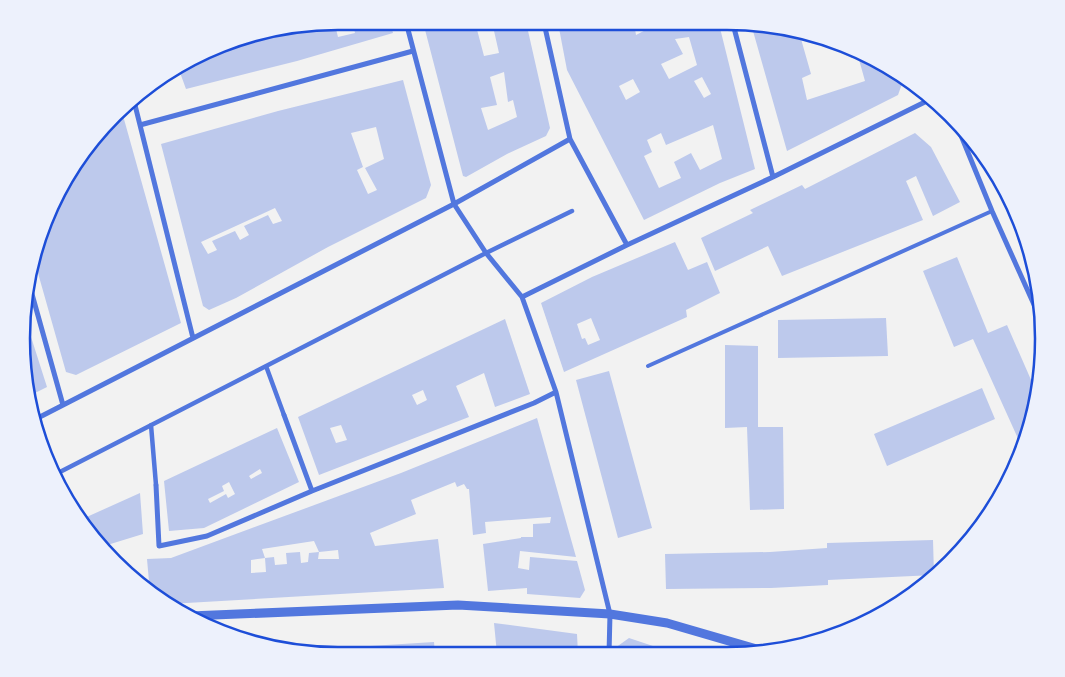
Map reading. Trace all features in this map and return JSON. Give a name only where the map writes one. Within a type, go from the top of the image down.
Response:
[{"type":"street","points":[[408,30],[454,204],[486,252],[522,298],[556,392],[610,614],[609,647]]},
{"type":"street","points":[[546,30],[570,139],[627,245]]},
{"type":"street","points":[[735,30],[772,177]]},
{"type":"street","points":[[140,125],[413,51]]},
{"type":"street","points":[[522,298],[627,245],[924,102]]},
{"type":"street","points":[[135,107],[193,338]]},
{"type":"street","points":[[40,416],[454,204],[570,139]]},
{"type":"street","points":[[964,142],[992,212],[1032,301]]},
{"type":"street","points":[[60,472],[486,252],[572,211]]},
{"type":"street","points":[[33,297],[63,405]]},
{"type":"street","points":[[266,366],[312,491]]},
{"type":"street","points":[[151,425],[159,546],[207,536],[312,491],[534,403],[556,392]]},
{"type":"street","points":[[203,615],[458,605],[610,614],[667,623],[746,646]]},
{"type":"lane","points":[[648,366],[992,212]]},
{"type":"building","points":[[336,30],[338,37],[355,33],[354,30],[392,30],[393,33],[297,61],[186,89],[180,73],[220,53],[239,46],[298,33]]},
{"type":"building","points":[[425,30],[477,30],[484,56],[499,53],[494,30],[528,30],[550,128],[546,136],[507,154],[466,177],[463,176]],"holes":[[[504,72],[508,102],[513,100],[517,117],[488,130],[481,108],[497,105],[490,77]]]},
{"type":"building","points":[[559,30],[635,30],[636,35],[646,30],[720,30],[755,169],[720,183],[644,220],[567,70]],"holes":[[[689,37],[697,65],[669,79],[661,64],[683,54],[675,39]],[[702,77],[711,94],[704,98],[694,81]],[[633,79],[640,92],[626,100],[619,86]],[[713,125],[722,159],[700,170],[691,153],[674,162],[681,178],[659,188],[644,156],[652,152],[647,140],[661,133],[666,145]]]},
{"type":"building","points":[[753,32],[801,40],[811,74],[802,78],[807,100],[865,81],[859,60],[881,71],[902,85],[898,95],[787,151]]},
{"type":"building","points":[[403,80],[431,185],[426,198],[328,247],[236,298],[209,310],[203,306],[161,144],[278,111]],"holes":[[[376,127],[384,159],[365,168],[377,190],[368,194],[357,170],[363,167],[351,133]],[[275,208],[282,221],[273,224],[268,215],[244,226],[249,235],[240,240],[235,231],[212,241],[217,250],[208,254],[201,242]]]},
{"type":"building","points":[[123,117],[181,323],[76,375],[66,372],[38,272],[53,220],[71,184],[94,151]]},
{"type":"building","points":[[915,133],[931,147],[960,202],[933,216],[916,176],[906,181],[923,220],[782,276],[768,246],[715,271],[701,238],[753,213],[750,210],[802,185],[805,189]]},
{"type":"building","points":[[675,242],[688,270],[707,262],[720,293],[686,310],[687,317],[564,372],[541,303],[592,277]],"holes":[[[591,318],[600,340],[588,345],[585,338],[582,339],[577,324]]]},
{"type":"building","points":[[957,257],[988,333],[1007,325],[1032,381],[1018,439],[973,339],[954,347],[923,271]]},
{"type":"building","points":[[886,318],[888,356],[778,358],[778,320]]},
{"type":"building","points":[[505,319],[530,394],[495,407],[484,373],[456,386],[469,417],[319,475],[298,417]],"holes":[[[423,390],[427,400],[417,405],[412,395]],[[341,425],[347,440],[336,443],[330,428]]]},
{"type":"building","points":[[30,334],[47,387],[35,393]]},
{"type":"building","points":[[725,345],[758,346],[758,427],[783,427],[784,509],[750,510],[747,427],[725,428]]},
{"type":"building","points":[[609,371],[652,528],[618,538],[576,380]]},
{"type":"building","points":[[982,388],[995,419],[887,466],[874,434]]},
{"type":"building","points":[[537,418],[576,557],[520,551],[518,568],[529,570],[530,557],[577,561],[585,590],[580,598],[527,594],[527,588],[488,591],[483,544],[521,537],[533,537],[533,524],[550,523],[551,517],[485,522],[486,533],[473,535],[469,489],[464,484],[457,487],[455,482],[411,500],[416,514],[370,533],[375,546],[438,539],[444,588],[180,603],[149,581],[147,559],[171,558],[401,473]],"holes":[[[314,541],[319,552],[309,553],[308,562],[301,563],[300,552],[286,553],[287,564],[275,565],[274,557],[265,558],[262,549]],[[338,550],[339,559],[318,559],[319,552]],[[265,558],[266,572],[251,573],[251,560]]]},
{"type":"building","points":[[277,428],[299,482],[204,528],[169,531],[164,481]],"holes":[[[260,469],[262,473],[251,479],[249,476]],[[229,482],[235,494],[228,498],[226,494],[210,503],[208,499],[224,491],[222,486]]]},
{"type":"building","points":[[140,493],[143,534],[109,544],[87,517]]},
{"type":"building","points":[[933,540],[934,567],[923,576],[828,580],[828,585],[771,588],[666,589],[665,554],[770,552],[827,548],[827,543]]},
{"type":"building","points":[[494,623],[577,634],[578,647],[496,647]]},
{"type":"building","points":[[629,638],[656,647],[616,647]]},
{"type":"building","points":[[434,642],[434,647],[354,647]]}]
